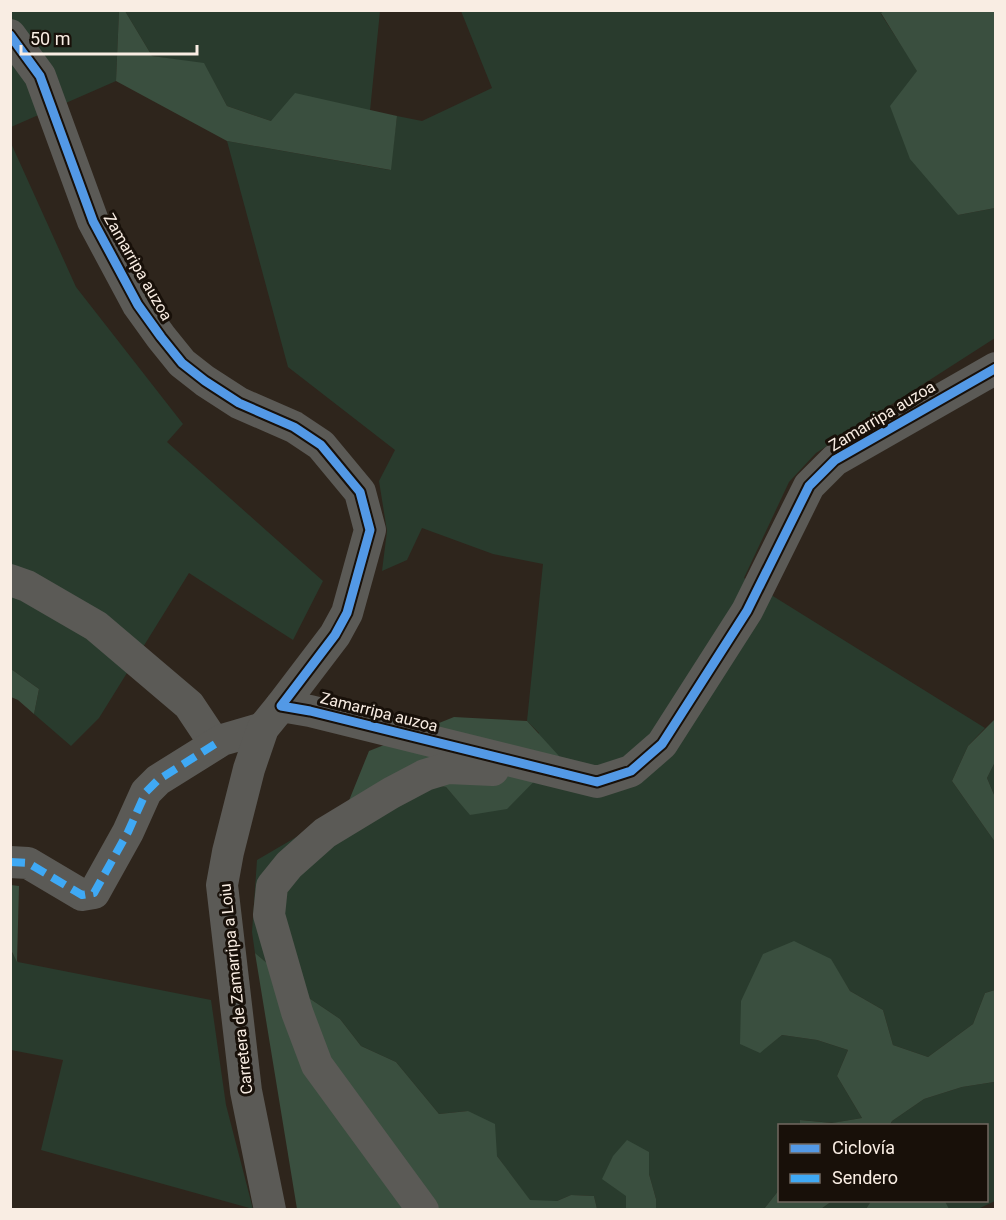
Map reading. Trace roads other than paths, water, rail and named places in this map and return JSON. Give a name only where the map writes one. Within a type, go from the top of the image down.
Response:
[{"type":"street","name":"Zamarripa auzoa","points":[[10,35],[40,76],[93,221],[138,305],[161,337],[182,363],[205,381],[239,403],[294,427],[321,445],[360,492],[370,530],[347,613],[335,635],[272,717]]},
{"type":"street","name":"Zamarripa auzoa","points":[[10,862],[28,863],[82,895],[94,893],[128,832],[146,792],[158,780],[215,744],[272,717],[310,711],[597,782],[631,771],[662,744],[747,611],[809,486],[835,460],[996,368]]},
{"type":"street","points":[[10,580],[27,586],[96,626],[189,705],[215,744]]},
{"type":"street","name":"Carretera de Zamarripa a Loiu","points":[[270,1209],[246,1091],[222,885],[249,769],[272,717]]},
{"type":"street","points":[[423,1209],[317,1065],[297,1012],[269,915],[272,886],[289,865],[325,833],[425,775],[448,768],[557,771]]}]
